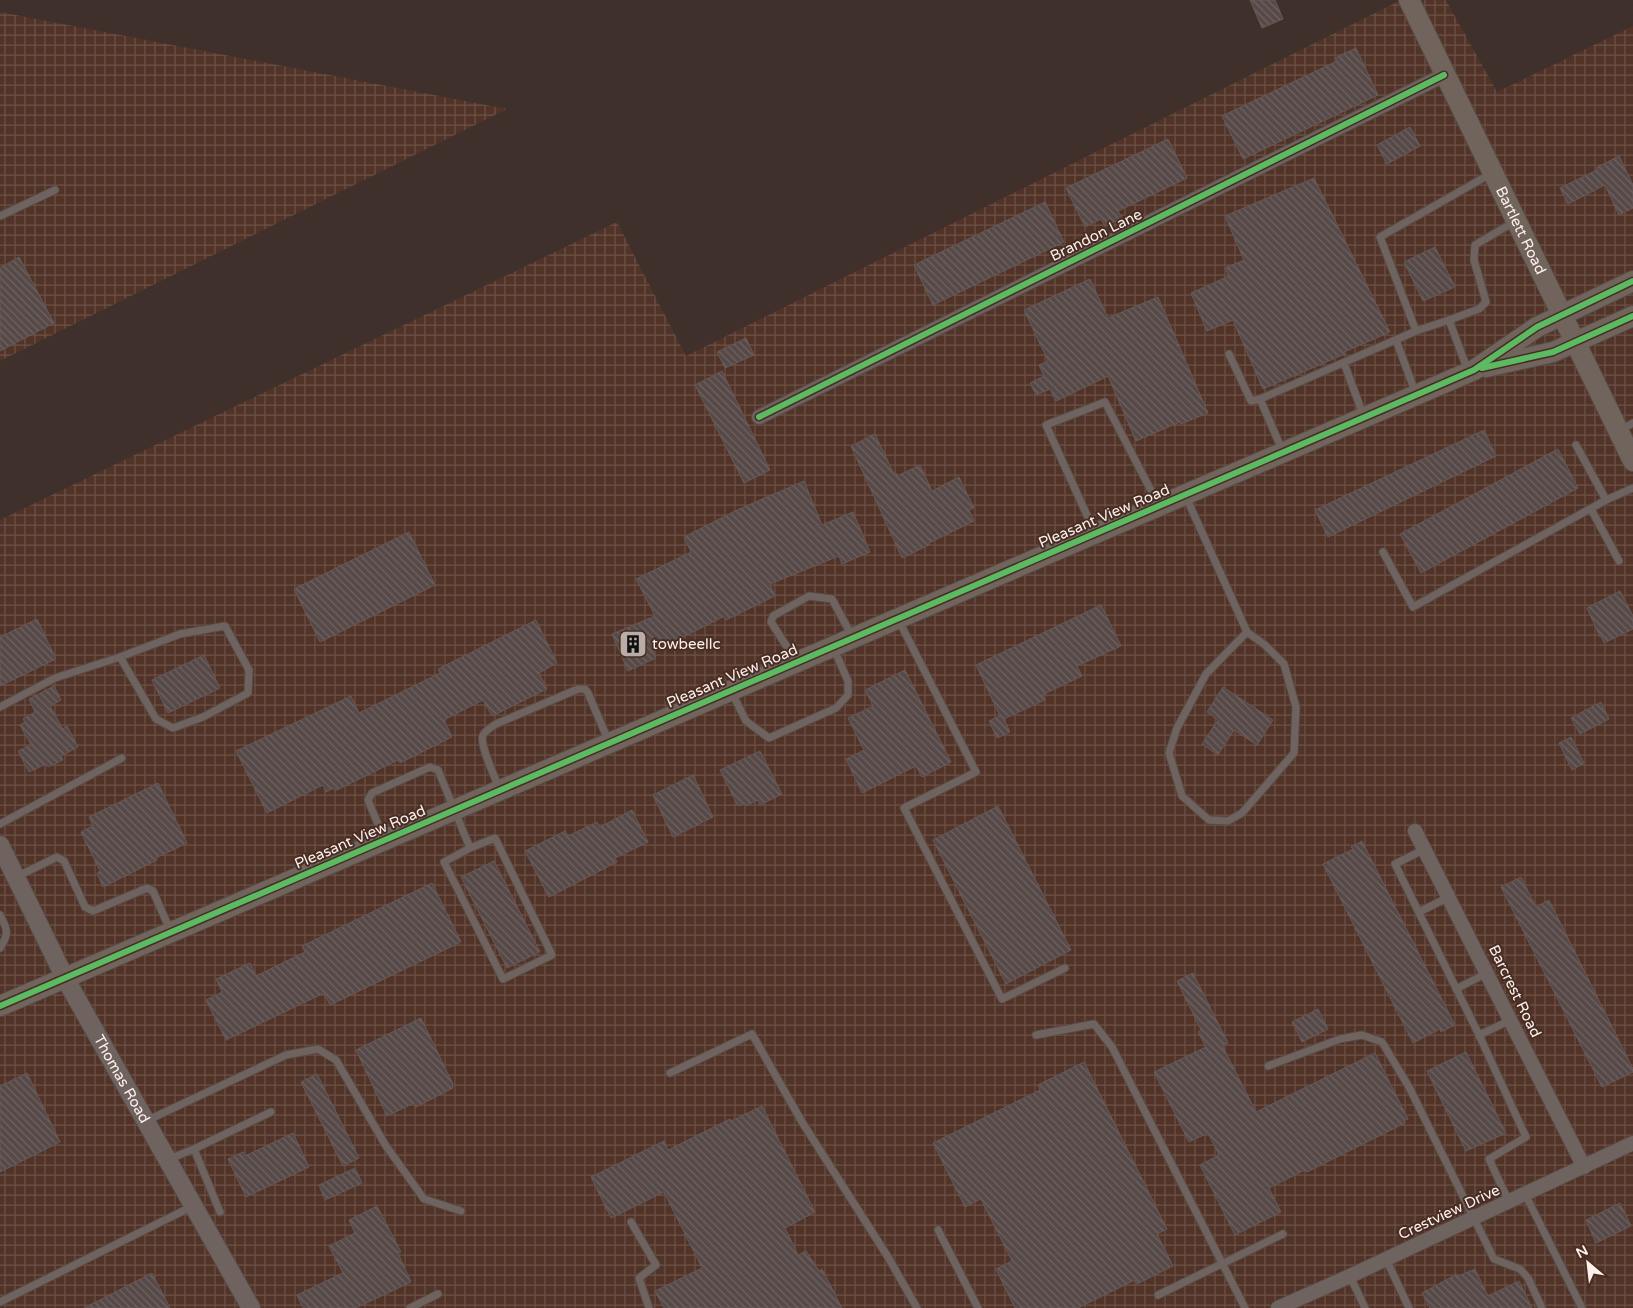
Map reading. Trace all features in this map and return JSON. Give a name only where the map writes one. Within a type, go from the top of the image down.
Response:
[{"type":"main road","name":"Bartlett Road","points":[[1409,0],[1575,344],[1626,427],[1633,461]]},
{"type":"main road","name":"Pleasant View Road","points":[[0,1006],[1471,371],[1537,328],[1633,280]]},
{"type":"main road","name":"Pleasant View Road","points":[[1471,371],[1553,352],[1575,344],[1633,316]]},
{"type":"street","name":"Brandon Lane","points":[[758,417],[1444,75]]},
{"type":"street","name":"Barcrest Road","points":[[1415,831],[1584,1167]]},
{"type":"street","name":"Thomas Road","points":[[0,846],[65,978],[251,1308]]},
{"type":"street","name":"Crestview Drive","points":[[1278,1308],[1633,1143]]},
{"type":"lane","points":[[1416,331],[1380,237],[1492,173]]},
{"type":"lane","points":[[0,216],[54,190]]},
{"type":"lane","points":[[1228,354],[1251,401],[1260,399],[1416,331],[1479,309],[1486,302],[1474,260],[1474,245],[1515,221]]},
{"type":"lane","points":[[1449,320],[1471,371]]},
{"type":"lane","points":[[1396,340],[1416,395]]},
{"type":"lane","points":[[1344,363],[1364,417]]},
{"type":"lane","points":[[1260,399],[1284,452]]},
{"type":"lane","points":[[1096,533],[1046,425],[1105,402],[1159,506]]},
{"type":"lane","points":[[1576,445],[1606,500]]},
{"type":"lane","points":[[1383,552],[1413,607],[1606,500],[1633,488]]},
{"type":"lane","points":[[1185,495],[1247,632],[1265,645],[1284,664],[1296,707],[1294,753],[1242,813],[1228,821],[1209,820],[1182,796],[1170,753],[1177,728],[1206,674],[1247,632]]},
{"type":"lane","points":[[1592,509],[1619,561]]},
{"type":"lane","points":[[797,662],[771,622],[773,616],[809,596],[832,599],[853,638]]},
{"type":"lane","points":[[897,619],[976,772],[904,808],[1002,999],[1064,968]]},
{"type":"lane","points":[[0,707],[55,678],[120,657],[180,634],[225,626],[249,670],[248,693],[203,717],[173,728],[156,719],[120,657]]},
{"type":"lane","points":[[731,691],[746,721],[769,738],[836,708],[848,695],[848,681],[833,646]]},
{"type":"lane","points":[[500,790],[482,737],[496,724],[578,689],[584,689],[593,702],[610,743]]},
{"type":"lane","points":[[0,824],[122,758]]},
{"type":"lane","points":[[385,840],[368,800],[372,793],[430,767],[438,770],[470,848]]},
{"type":"lane","points":[[495,838],[552,955],[503,979],[444,862],[470,848],[495,838]]},
{"type":"lane","points":[[1425,849],[1395,864],[1479,1035],[1526,1137],[1489,1159],[1508,1202]]},
{"type":"lane","points":[[16,877],[57,857],[64,861],[85,907],[93,910],[147,888],[153,891],[171,932]]},
{"type":"lane","points":[[1418,912],[1449,897]]},
{"type":"lane","points":[[0,915],[6,928],[6,938],[0,948]]},
{"type":"lane","points":[[1456,989],[1488,973]]},
{"type":"lane","points":[[1479,1035],[1510,1020]]},
{"type":"lane","points":[[1036,1035],[1094,1024],[1112,1047],[1245,1308]]},
{"type":"lane","points":[[670,1073],[752,1034],[802,1122],[888,1258],[917,1308]]},
{"type":"lane","points":[[1268,1066],[1340,1038],[1362,1035],[1382,1042],[1409,1087],[1494,1259],[1520,1269],[1528,1278],[1542,1308]]},
{"type":"lane","points":[[145,1121],[286,1055],[318,1049],[336,1060],[386,1146],[424,1199],[461,1211]]},
{"type":"lane","points":[[167,1159],[194,1149],[270,1112]]},
{"type":"lane","points":[[194,1149],[220,1212]]},
{"type":"lane","points":[[1525,1194],[1582,1308]]},
{"type":"lane","points":[[0,1302],[193,1205]]},
{"type":"lane","points":[[631,1222],[656,1265],[639,1278],[649,1308]]},
{"type":"lane","points":[[938,1230],[978,1308]]},
{"type":"lane","points":[[1158,1295],[1223,1265],[1283,1234]]},
{"type":"lane","points":[[1386,1259],[1409,1308]]},
{"type":"lane","points":[[1350,1276],[1365,1308]]},
{"type":"lane","points":[[410,1308],[438,1294]]},
{"type":"shaded area","points":[[1401,0],[1446,0],[1497,92],[1633,26],[1633,1308],[0,1308],[0,520],[617,222],[686,356]]},
{"type":"shaded area","points":[[0,12],[507,109],[0,361]]},
{"type":"building","points":[[1250,0],[1275,0],[1283,19],[1262,28]]},
{"type":"building","points":[[1356,48],[1378,95],[1243,159],[1222,116],[1337,61],[1335,58]]},
{"type":"building","points":[[1410,127],[1420,146],[1387,164],[1377,145]]},
{"type":"building","points":[[1168,139],[1187,178],[1118,211],[1122,218],[1105,226],[1101,219],[1085,227],[1066,188]]},
{"type":"building","points":[[1619,156],[1633,185],[1633,208],[1619,215],[1605,185],[1568,204],[1560,188],[1597,170],[1596,168]]},
{"type":"building","points":[[1314,178],[1390,332],[1344,352],[1345,354],[1263,389],[1233,320],[1207,331],[1191,293],[1229,276],[1225,268],[1244,260],[1225,216]]},
{"type":"building","points":[[1045,202],[1064,242],[933,305],[914,265]]},
{"type":"building","points":[[1435,247],[1455,287],[1423,301],[1404,262]]},
{"type":"building","points":[[19,257],[54,323],[0,351],[0,268]]},
{"type":"building","points":[[1090,279],[1108,318],[1158,297],[1208,413],[1181,424],[1180,422],[1136,441],[1108,376],[1056,401],[1050,389],[1036,395],[1030,383],[1044,376],[1039,365],[1048,361],[1024,310]]},
{"type":"building","points":[[746,338],[754,355],[725,368],[717,352]]},
{"type":"building","points":[[722,371],[770,470],[744,483],[695,385]]},
{"type":"building","points":[[1484,430],[1496,456],[1328,537],[1315,510]]},
{"type":"building","points":[[875,434],[894,474],[896,473],[897,476],[920,465],[932,491],[959,477],[974,508],[969,510],[974,521],[902,558],[851,446]]},
{"type":"building","points":[[1558,449],[1578,488],[1421,573],[1400,534]]},
{"type":"building","points":[[804,481],[822,525],[853,512],[870,552],[842,564],[839,556],[770,584],[775,596],[726,620],[723,617],[653,652],[656,658],[628,671],[612,634],[655,616],[636,579],[691,552],[684,537],[737,510]]},
{"type":"building","points":[[409,532],[435,585],[320,642],[294,589]]},
{"type":"building","points":[[1620,591],[1633,616],[1633,629],[1604,643],[1587,608]]},
{"type":"building","points":[[1101,605],[1121,646],[1077,666],[1082,676],[1042,695],[1045,700],[1004,719],[1010,732],[997,738],[989,721],[1000,716],[976,665]]},
{"type":"building","points":[[37,619],[56,659],[0,686],[0,637]]},
{"type":"building","points":[[536,620],[557,663],[539,673],[547,689],[492,716],[483,700],[444,720],[452,737],[400,763],[398,760],[335,791],[334,788],[326,792],[323,785],[267,813],[236,751],[351,696],[359,713],[440,673],[438,669]]},
{"type":"building","points":[[204,655],[220,688],[168,713],[152,680]]},
{"type":"building","points":[[905,670],[951,762],[922,777],[916,766],[862,793],[846,759],[864,750],[848,718],[873,706],[865,690]]},
{"type":"building","points":[[54,686],[61,700],[50,706],[63,729],[67,726],[78,747],[61,756],[63,760],[48,767],[46,764],[29,772],[18,751],[31,745],[20,725],[25,722],[23,719],[35,712],[29,699]]},
{"type":"building","points":[[1223,687],[1273,720],[1257,745],[1234,730],[1218,755],[1202,744],[1218,720],[1207,712]]},
{"type":"building","points":[[1601,702],[1609,719],[1580,734],[1571,718]]},
{"type":"building","points":[[1571,737],[1584,763],[1572,770],[1559,743]]},
{"type":"building","points":[[760,751],[782,794],[760,805],[758,800],[746,806],[745,803],[738,806],[720,770]]},
{"type":"building","points":[[693,775],[713,817],[673,837],[653,795]]},
{"type":"building","points":[[158,783],[187,843],[103,887],[97,873],[100,871],[81,832],[93,826],[89,817]]},
{"type":"building","points":[[998,806],[1071,950],[1006,984],[933,840]]},
{"type":"building","points":[[632,810],[648,842],[615,858],[617,862],[549,897],[525,851],[565,831],[568,836],[597,822],[600,827]]},
{"type":"building","points":[[1362,841],[1455,1025],[1441,1032],[1440,1029],[1413,1043],[1323,864],[1353,849],[1351,847]]},
{"type":"building","points":[[494,861],[540,952],[507,968],[461,877]]},
{"type":"building","points":[[1521,877],[1536,907],[1549,900],[1633,1069],[1633,1072],[1602,1087],[1501,887]]},
{"type":"building","points":[[432,883],[461,942],[330,1005],[324,993],[226,1040],[206,1000],[222,992],[216,979],[250,963],[256,976],[305,952],[302,946]]},
{"type":"building","points":[[1193,973],[1228,1043],[1222,1045],[1256,1112],[1375,1053],[1408,1119],[1404,1120],[1405,1123],[1307,1172],[1306,1170],[1303,1171],[1269,1188],[1281,1212],[1235,1235],[1200,1165],[1219,1155],[1208,1133],[1189,1142],[1154,1072],[1206,1047],[1198,1032],[1201,1030],[1177,981]]},
{"type":"building","points":[[1318,1009],[1328,1029],[1302,1042],[1292,1022]]},
{"type":"building","points":[[421,1018],[453,1084],[453,1088],[416,1107],[414,1103],[387,1116],[356,1050]]},
{"type":"building","points":[[1466,1052],[1506,1133],[1466,1151],[1427,1071]]},
{"type":"building","points":[[1084,1062],[1167,1229],[1157,1234],[1173,1266],[1137,1284],[1135,1280],[1078,1308],[1015,1308],[996,1269],[1012,1261],[981,1199],[965,1207],[933,1143],[1040,1090],[1038,1085]]},
{"type":"building","points":[[27,1073],[60,1142],[0,1172],[0,1086]]},
{"type":"building","points":[[317,1074],[359,1158],[343,1166],[301,1082]]},
{"type":"building","points":[[762,1106],[815,1212],[785,1228],[798,1255],[806,1251],[819,1271],[822,1269],[842,1308],[664,1308],[655,1291],[702,1268],[664,1192],[611,1218],[591,1177],[664,1141],[668,1150],[730,1119],[731,1121]]},
{"type":"building","points":[[293,1133],[309,1167],[246,1197],[228,1159],[243,1152],[245,1156]]},
{"type":"building","points":[[355,1168],[362,1183],[325,1200],[319,1185]]},
{"type":"building","points":[[1620,1203],[1631,1226],[1596,1243],[1586,1220]]},
{"type":"building","points":[[377,1206],[401,1252],[398,1253],[411,1282],[356,1308],[303,1308],[297,1295],[343,1273],[329,1246],[355,1233],[349,1220]]},
{"type":"building","points":[[1475,1269],[1488,1296],[1519,1281],[1532,1308],[1430,1308],[1422,1293],[1457,1274],[1458,1276]]},
{"type":"building","points":[[152,1273],[170,1308],[84,1308]]},
{"type":"cycle path","points":[[759,417],[1444,75]]},
{"type":"cycle path","points":[[0,1006],[1474,370],[1537,327],[1633,281]]},
{"type":"cycle path","points":[[1482,368],[1553,352],[1633,316]]},
{"type":"place","name":"towbeellc","points":[[633,644]]}]
